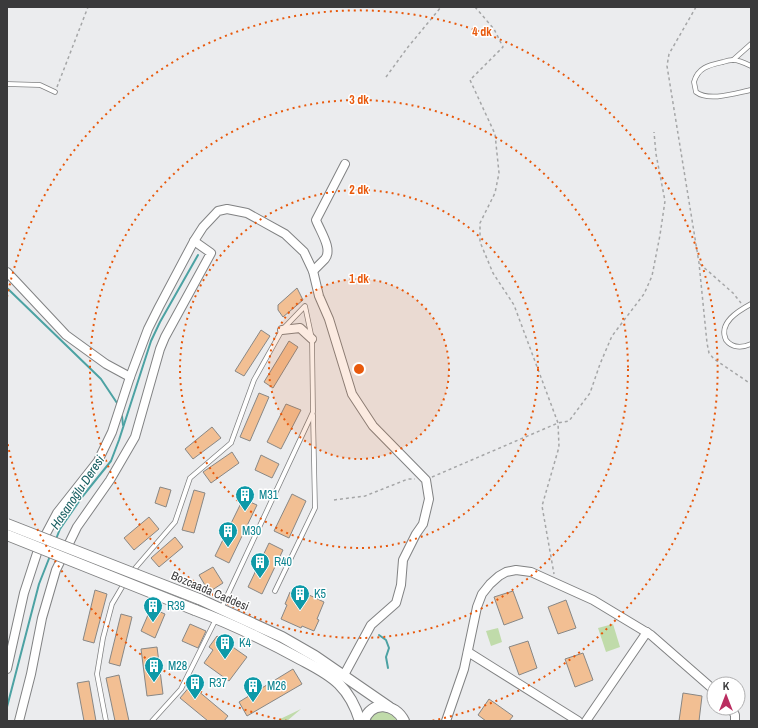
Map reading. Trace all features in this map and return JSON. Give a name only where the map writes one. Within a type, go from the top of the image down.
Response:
[{"type":"street","points":[[313,271],[326,258],[328,251],[326,242],[316,220],[345,164]]},
{"type":"street","points":[[7,669],[24,592],[39,547],[57,513],[98,461],[112,432],[148,329],[194,241],[203,227],[218,211],[227,209],[247,213],[285,234],[304,252],[313,271],[319,296],[329,319],[352,394],[373,426],[426,480],[429,499],[423,524],[416,534],[403,560],[401,585],[396,603],[371,625],[344,675]]},
{"type":"street","points":[[19,721],[31,674],[42,618],[56,570],[77,527],[113,475],[135,437],[165,338],[211,253],[194,241]]},
{"type":"street","points":[[7,272],[66,335],[106,364],[130,377]]},
{"type":"street","points":[[282,330],[300,328],[312,339]]},
{"type":"street","name":"Bozcaada Caddesi","points":[[7,524],[199,599],[219,613],[323,672],[339,684],[352,702],[360,721]]},
{"type":"street","name":"Bozcaada Caddesi","points":[[7,535],[195,610],[219,613],[282,637],[344,675],[402,718]]},
{"type":"street","points":[[446,721],[464,669],[482,594],[490,584],[506,572],[524,570],[555,582],[593,600],[647,632],[706,683]]},
{"type":"street","points":[[586,721],[647,632]]},
{"type":"street","points":[[468,652],[578,721]]},
{"type":"street","points":[[364,721],[370,712],[376,708],[382,706],[389,707]]},
{"type":"street","points":[[402,718],[411,721]]},
{"type":"lane","points":[[733,60],[751,44]]},
{"type":"lane","points":[[751,66],[743,62],[733,60],[708,66],[698,72],[694,82],[696,92],[705,96],[751,90]]},
{"type":"lane","points":[[7,84],[40,85],[55,92]]},
{"type":"lane","points":[[751,304],[728,321],[725,326],[724,338],[729,344],[735,347],[743,347],[751,344]]},
{"type":"lane","points":[[106,721],[97,674],[103,638],[112,604],[129,575],[175,522],[190,478],[231,443],[254,380],[282,330],[305,306],[312,339],[315,508],[275,591]]},
{"type":"lane","points":[[152,721],[181,690],[219,613],[313,412]]},
{"type":"path","points":[[55,92],[88,7]]},
{"type":"path","points":[[386,77],[408,47],[441,7]]},
{"type":"path","points":[[475,7],[494,29],[503,47],[470,80],[495,134],[499,173],[495,193],[480,223],[480,242],[493,273],[514,305],[558,423],[559,447],[542,506],[555,582]]},
{"type":"path","points":[[696,7],[669,54],[667,66],[699,263],[707,344],[714,359],[751,384]]},
{"type":"path","points":[[334,500],[365,496],[408,479],[426,480],[558,423],[569,421],[590,392],[612,336],[644,294],[652,276],[665,201],[656,154],[654,132]]},
{"type":"path","points":[[699,263],[733,293],[744,308]]},
{"type":"green space","points":[[613,624],[620,647],[606,652],[598,628]]},
{"type":"green space","points":[[498,628],[502,642],[491,646],[486,631]]},
{"type":"green space","points":[[301,709],[287,721],[276,721]]},
{"type":"green space","points":[[380,711],[391,712],[399,721],[368,721],[371,716]]},
{"type":"building","points":[[297,288],[303,300],[283,317],[278,310],[278,305]]},
{"type":"building","points":[[261,330],[270,336],[244,376],[235,371]]},
{"type":"building","points":[[289,341],[298,347],[273,388],[264,382]]},
{"type":"building","points":[[259,393],[269,397],[250,441],[240,437]]},
{"type":"building","points":[[286,404],[301,410],[281,449],[267,442]]},
{"type":"building","points":[[212,427],[221,438],[193,459],[185,449]]},
{"type":"building","points":[[232,452],[239,463],[211,483],[203,472]]},
{"type":"building","points":[[261,455],[279,464],[272,478],[255,470]]},
{"type":"building","points":[[160,487],[171,490],[166,507],[155,503]]},
{"type":"building","points":[[194,490],[205,493],[194,533],[182,530]]},
{"type":"building","points":[[292,494],[306,501],[289,538],[274,531]]},
{"type":"building","points":[[243,499],[257,505],[229,563],[215,556]]},
{"type":"building","points":[[149,517],[159,529],[134,550],[124,538]]},
{"type":"building","points":[[175,537],[183,547],[159,567],[151,558]]},
{"type":"building","points":[[269,543],[283,550],[262,594],[248,587]]},
{"type":"building","points":[[213,567],[223,583],[209,592],[199,575]]},
{"type":"building","points":[[95,590],[107,594],[94,643],[83,640]]},
{"type":"building","points":[[513,591],[523,618],[504,625],[494,597]]},
{"type":"building","name":"K5","points":[[290,592],[305,598],[307,594],[324,602],[314,631],[302,626],[301,628],[281,619],[287,605],[285,604]]},
{"type":"building","points":[[566,600],[576,628],[558,634],[548,607]]},
{"type":"building","name":"R39","points":[[151,608],[165,614],[155,638],[141,631]]},
{"type":"building","points":[[121,614],[132,617],[120,666],[109,663]]},
{"type":"building","points":[[190,624],[206,631],[198,648],[182,641]]},
{"type":"building","name":"K4","points":[[217,636],[247,657],[229,681],[204,663],[213,650],[209,647]]},
{"type":"building","points":[[528,641],[537,668],[519,675],[509,647]]},
{"type":"building","points":[[157,647],[163,694],[147,696],[141,649]]},
{"type":"building","points":[[583,653],[593,680],[575,687],[565,659]]},
{"type":"building","points":[[293,669],[302,684],[247,716],[239,702]]},
{"type":"building","points":[[119,675],[129,721],[115,721],[106,678]]},
{"type":"building","points":[[89,681],[96,721],[84,721],[77,683]]},
{"type":"building","points":[[191,685],[228,716],[224,721],[208,721],[180,698]]},
{"type":"building","points":[[683,693],[702,696],[699,721],[679,721]]},
{"type":"building","points":[[489,699],[513,716],[509,721],[486,721],[478,715]]},
{"type":"waterway","name":"Hasanoğlu Deresi","points":[[56,539],[60,529],[82,497],[111,461],[151,341],[160,322],[198,255]]},
{"type":"waterway","name":"Hasanoğlu Deresi","points":[[7,288],[101,379],[117,403]]},
{"type":"waterway","name":"Hasanoğlu Deresi","points":[[122,416],[123,425]]},
{"type":"waterway","name":"Hasanoğlu Deresi","points":[[7,707],[39,584],[50,556]]},
{"type":"waterway","points":[[379,635],[386,640],[389,648],[386,657],[388,668]]},
{"type":"place","name":"M31","points":[[245,512]]},
{"type":"place","name":"M30","points":[[228,548]]},
{"type":"place","name":"R40","points":[[260,579]]},
{"type":"place","name":"K5","points":[[300,611]]},
{"type":"place","name":"R39","points":[[153,623]]},
{"type":"place","name":"K4","points":[[225,660]]},
{"type":"place","name":"M28","points":[[154,683]]},
{"type":"place","name":"R37","points":[[195,700]]},
{"type":"place","name":"M26","points":[[253,703]]}]
